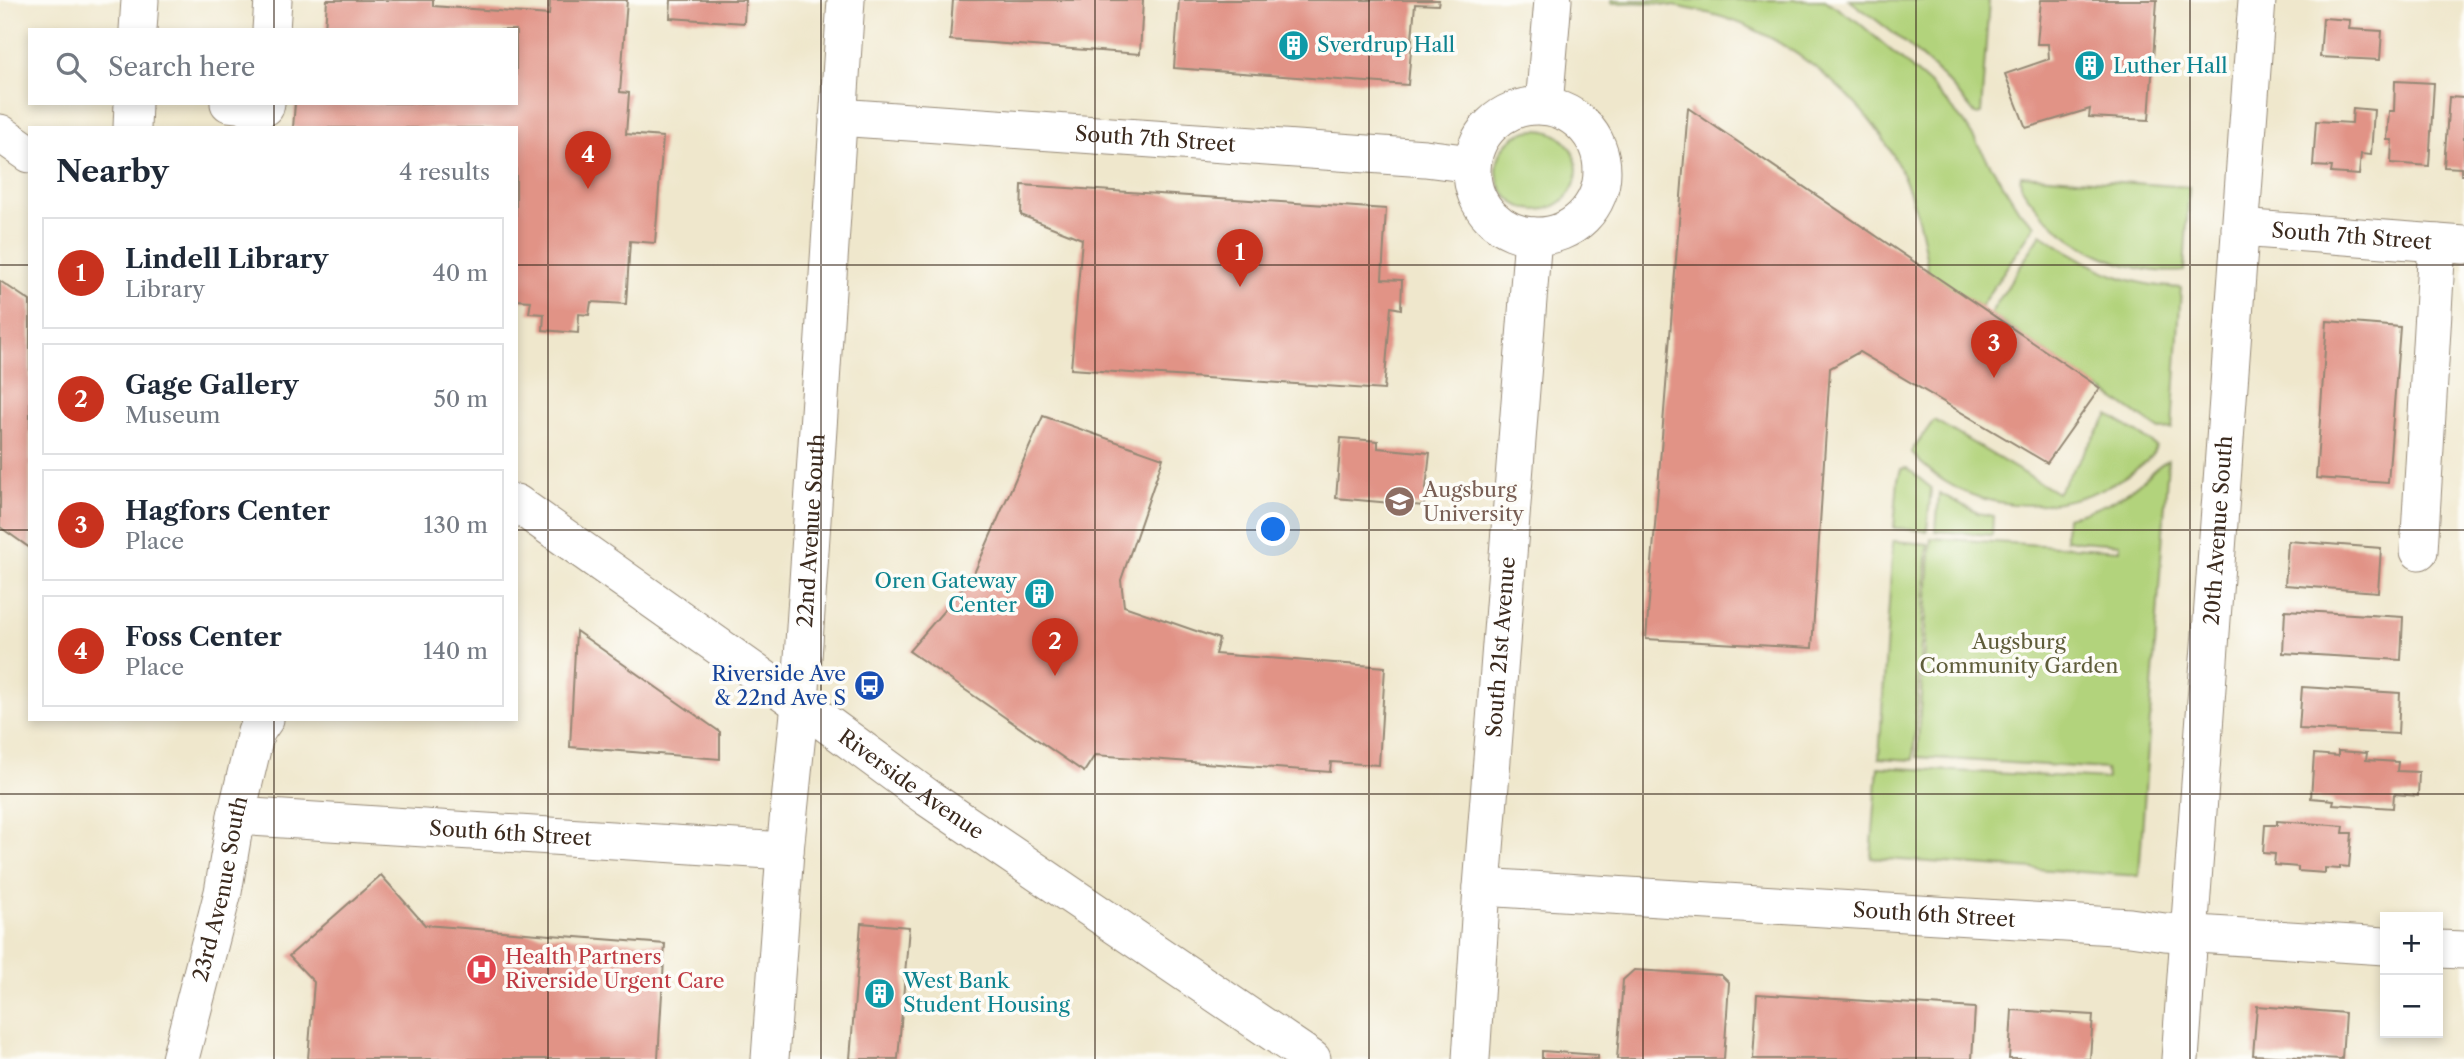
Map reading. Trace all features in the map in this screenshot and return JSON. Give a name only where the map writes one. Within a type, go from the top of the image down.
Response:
[{"type":"street","points":[[138,28],[140,0]]},
{"type":"street","points":[[271,28],[273,0]]},
{"type":"street","name":"22nd Avenue South","points":[[769,1059],[785,851],[800,704],[846,0]]},
{"type":"street","points":[[1544,106],[1553,0]]},
{"type":"street","name":"20th Avenue South","points":[[2180,1059],[2257,0]]},
{"type":"street","points":[[132,126],[133,105]]},
{"type":"street","points":[[247,105],[266,105]]},
{"type":"street","points":[[1544,106],[1566,112],[1584,125],[1596,144],[1602,166],[1600,187],[1591,207],[1576,223],[1556,233],[1533,236],[1513,231],[1494,221],[1481,205],[1473,185],[1472,164],[1477,144],[1488,127],[1504,114],[1524,107],[1544,106]]},
{"type":"street","name":"South 7th Street","points":[[838,117],[1398,156],[1472,164]]},
{"type":"street","points":[[0,133],[28,152]]},
{"type":"street","name":"South 7th Street","points":[[2240,228],[2451,244]]},
{"type":"street","name":"South 21st Avenue","points":[[1471,1059],[1533,236]]},
{"type":"street","points":[[2419,551],[2451,244]]},
{"type":"street","name":"Riverside Avenue","points":[[518,504],[928,798],[1312,1059]]},
{"type":"street","name":"23rd Avenue South","points":[[180,1059],[223,892],[236,816],[256,732],[264,721]]},
{"type":"street","name":"South 6th Street","points":[[236,816],[785,851]]},
{"type":"street","name":"South 6th Street","points":[[1482,887],[2138,927],[2380,946]]},
{"type":"street","points":[[2443,949],[2464,950]]},
{"type":"green space","points":[[1611,0],[1825,0],[1858,22],[1931,85],[1964,122],[2020,212],[2035,225],[1980,307],[1928,272],[1916,212],[1893,155],[1881,135],[1850,98],[1813,65],[1793,51],[1740,23],[1682,8],[1647,3],[1611,3]]},
{"type":"green space","points":[[1849,0],[1989,0],[1981,113],[1975,114],[1947,81],[1916,52]]},
{"type":"green space","points":[[1537,130],[1552,133],[1565,142],[1574,155],[1577,170],[1574,185],[1565,198],[1552,207],[1537,210],[1522,207],[1509,198],[1500,185],[1497,170],[1500,155],[1509,142],[1522,133]]},
{"type":"green space","points":[[2021,175],[2189,187],[2184,271],[2142,269],[2101,256],[2082,245],[2064,233],[2034,204],[2022,187]]},
{"type":"green space","points":[[2041,234],[2107,272],[2140,283],[2181,288],[2172,429],[2160,430],[1990,314]]},
{"type":"green space","points":[[2109,415],[2156,447],[2144,463],[2126,476],[2100,490],[2072,499],[2043,504],[2014,504],[1985,499],[1958,489],[1933,473],[1911,452],[1934,420],[2057,493]]},
{"type":"green space","name":"Augsburg Community Garden","points":[[2168,460],[2139,876],[1871,858],[1878,767],[2107,779],[2106,769],[1917,757],[1931,538],[2120,550],[2120,544],[2065,540],[2066,517],[2094,509],[2121,496]]},
{"type":"green space","points":[[1907,468],[1931,488],[1927,531],[1894,528],[1898,479],[1901,469]]},
{"type":"green space","points":[[1939,493],[1978,513],[1993,516],[1992,535],[1936,531]]},
{"type":"green space","points":[[1893,541],[1928,544],[1913,760],[1879,758]]},
{"type":"building","points":[[327,0],[433,0],[433,6],[549,15],[550,0],[627,0],[620,92],[629,93],[626,134],[663,137],[655,243],[630,241],[626,304],[591,302],[589,315],[579,314],[578,333],[543,330],[544,314],[529,313],[531,301],[518,300],[518,126],[293,126],[295,105],[518,105],[518,28],[325,28]]},
{"type":"building","points":[[671,0],[745,0],[744,23],[670,18]]},
{"type":"building","points":[[953,0],[1143,0],[1140,54],[950,40]]},
{"type":"building","name":"Sverdrup Hall","points":[[1179,0],[1439,0],[1438,5],[1415,4],[1408,85],[1174,68]]},
{"type":"building","name":"Luther Hall","points":[[2041,0],[2157,0],[2149,120],[2089,117],[2090,109],[2026,128],[2005,74],[2049,59],[2048,44],[2037,44]]},
{"type":"building","points":[[2323,18],[2350,20],[2349,29],[2382,31],[2380,60],[2320,57]]},
{"type":"building","points":[[2395,81],[2434,83],[2429,166],[2391,163],[2392,140],[2387,140],[2389,111],[2394,111]]},
{"type":"building","points":[[2449,97],[2464,98],[2464,175],[2461,175],[2461,168],[2444,167]]},
{"type":"building","points":[[1688,108],[2100,388],[2047,463],[1859,352],[1830,368],[1812,648],[1646,639]]},
{"type":"building","points":[[2353,108],[2374,110],[2371,155],[2361,154],[2359,175],[2331,173],[2332,167],[2313,166],[2316,121],[2352,123]]},
{"type":"building","points":[[1022,185],[1386,209],[1382,279],[1402,280],[1401,309],[1391,307],[1384,390],[1071,369],[1082,239],[1021,215]]},
{"type":"building","points":[[0,281],[28,300],[28,547],[0,527]]},
{"type":"building","points":[[2327,321],[2400,327],[2388,483],[2316,478]]},
{"type":"building","name":"Oren Gateway Center","points":[[1043,416],[1163,458],[1121,580],[1124,606],[1219,639],[1215,654],[1385,667],[1379,765],[1331,762],[1330,772],[1095,755],[1084,772],[909,651],[972,578]]},
{"type":"building","points":[[1341,438],[1378,441],[1378,448],[1430,453],[1424,506],[1336,498]]},
{"type":"building","points":[[2288,541],[2381,548],[2378,592],[2285,585]]},
{"type":"building","points":[[2285,610],[2403,617],[2401,660],[2283,653]]},
{"type":"building","points":[[576,631],[720,732],[720,759],[570,747]]},
{"type":"building","points":[[2302,687],[2400,693],[2398,734],[2299,729]]},
{"type":"building","points":[[2338,751],[2367,753],[2366,760],[2398,762],[2397,771],[2419,772],[2418,796],[2394,794],[2393,808],[2333,804],[2334,800],[2311,798],[2314,754],[2338,756]]},
{"type":"building","points":[[2277,821],[2344,826],[2343,833],[2352,833],[2349,867],[2325,868],[2325,873],[2298,871],[2298,867],[2274,865],[2275,854],[2263,853],[2265,825],[2277,825]]},
{"type":"building","name":"Health Partners Riverside Urgent Care","points":[[381,875],[425,925],[665,944],[658,1059],[308,1059],[314,982],[289,956]]},
{"type":"building","name":"West Bank Student Housing","points":[[861,923],[909,927],[898,1059],[850,1059]]},
{"type":"building","points":[[1634,970],[1721,975],[1729,983],[1724,1059],[1617,1059],[1623,980]]},
{"type":"building","points":[[1757,994],[1975,1008],[1972,1059],[1753,1059]]},
{"type":"building","points":[[2257,1006],[2345,1013],[2342,1059],[2253,1055]]},
{"type":"building","points":[[2012,1010],[2093,1015],[2090,1059],[2009,1059]]},
{"type":"building","points":[[1542,1051],[1598,1055],[1598,1059],[1542,1059]]},
{"type":"place","name":"Sverdrup Hall","points":[[1294,45]]},
{"type":"place","name":"Luther Hall","points":[[2090,66]]},
{"type":"place","name":"Foss Center","points":[[588,189]]},
{"type":"place","name":"Lindell Library","points":[[1240,287]]},
{"type":"place","name":"Hagfors Center","points":[[1994,378]]},
{"type":"place","name":"Augsburg University","points":[[1400,502]]},
{"type":"place","name":"Oren Gateway Center","points":[[1040,593]]},
{"type":"place","name":"Gage Gallery","points":[[1055,676]]},
{"type":"place","name":"Riverside Ave & 22nd Ave S","points":[[869,686]]},
{"type":"place","name":"Health Partners Riverside Urgent Care","points":[[482,969]]},
{"type":"place","name":"West Bank Student Housing","points":[[880,993]]}]
